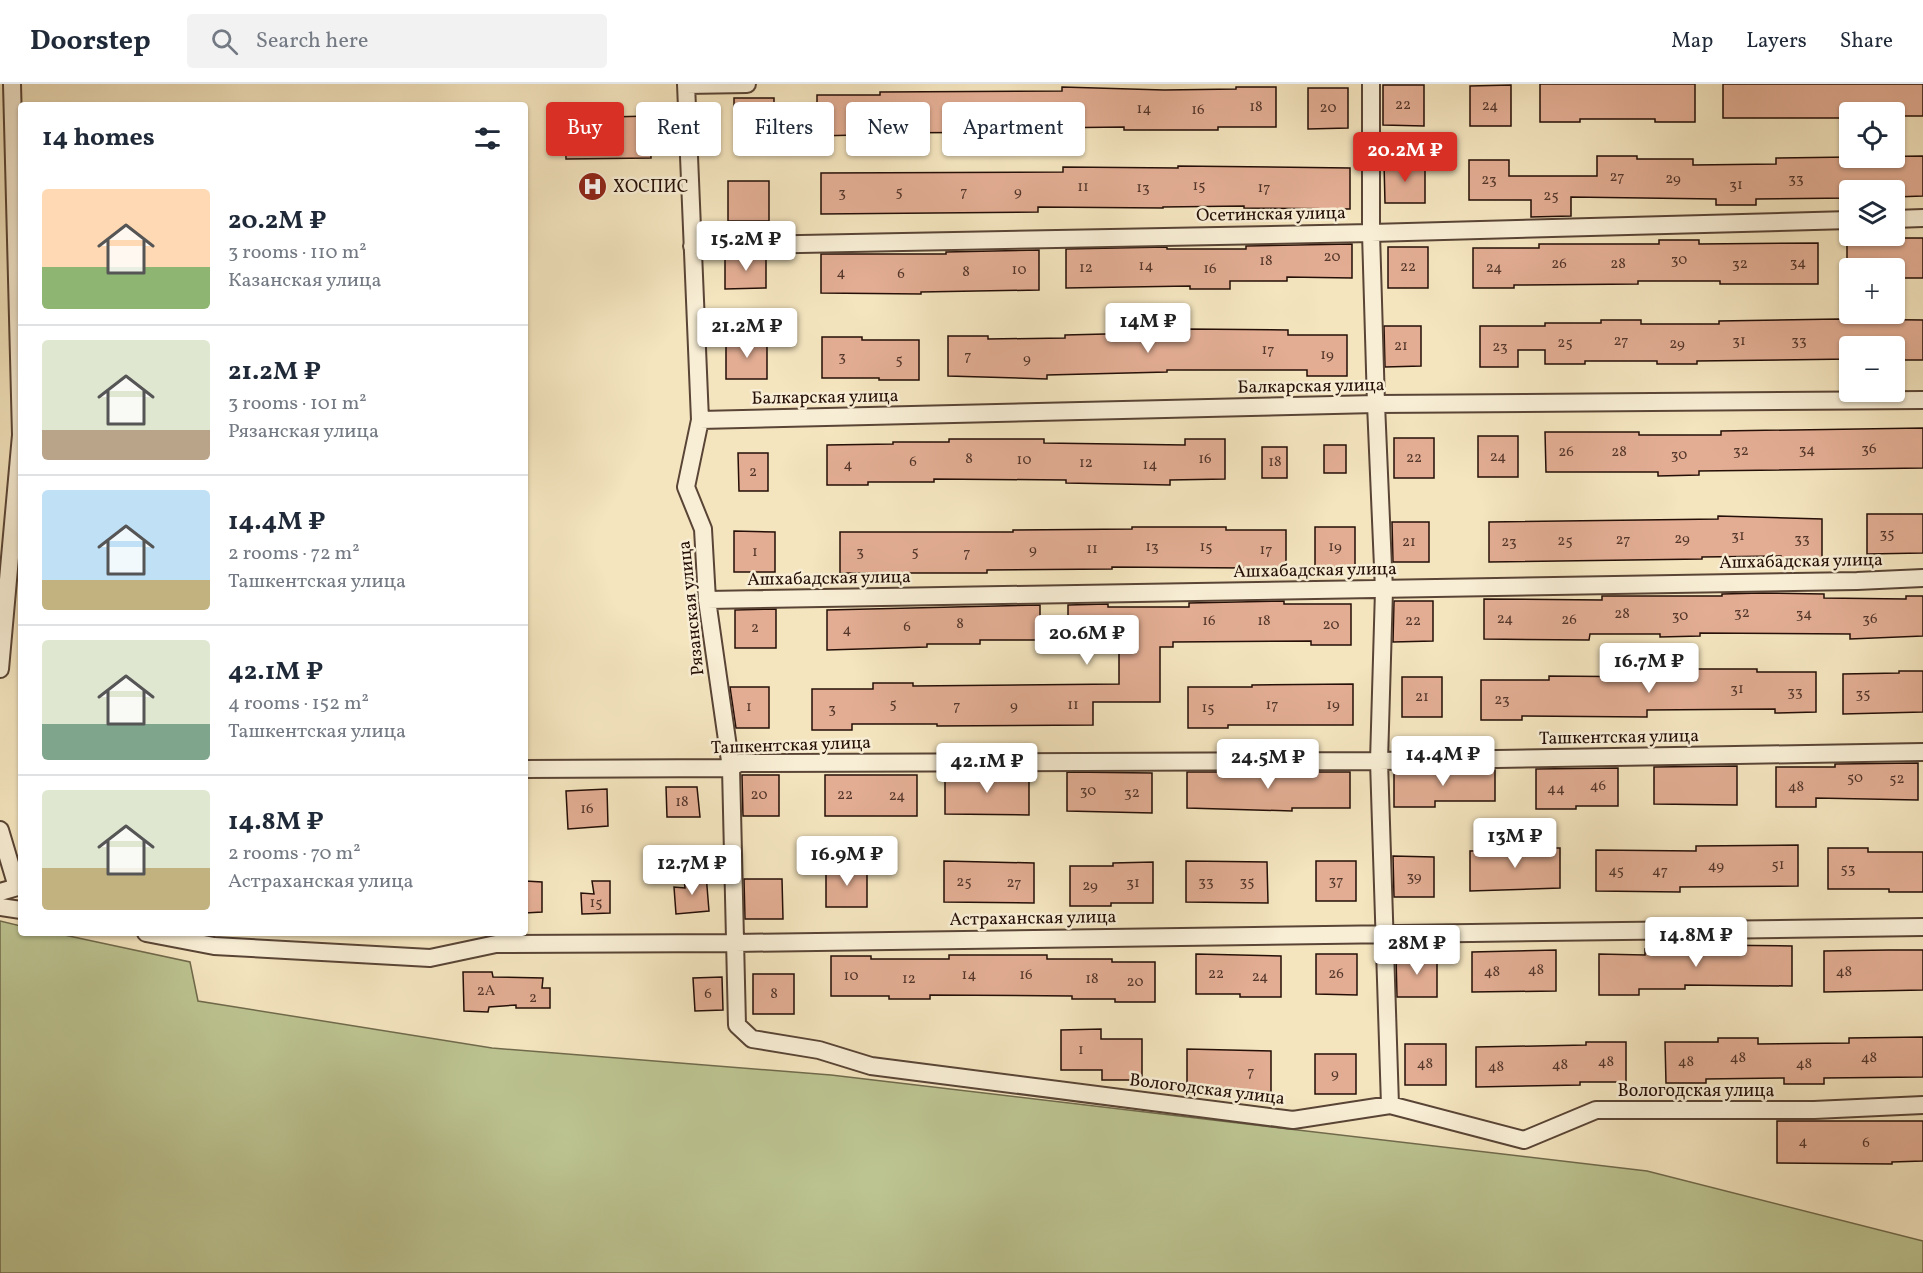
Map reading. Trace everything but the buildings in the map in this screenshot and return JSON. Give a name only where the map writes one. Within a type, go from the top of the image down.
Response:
[{"type":"street","points":[[12,84],[18,318]]},
{"type":"street","points":[[686,85],[747,84]]},
{"type":"street","points":[[1371,84],[1371,233],[1384,590],[1379,761],[1390,1106]]},
{"type":"street","name":"Рязанская улица","points":[[686,85],[700,420],[686,487],[703,529],[707,600],[731,768],[737,1025]]},
{"type":"street","points":[[1905,219],[1923,218]]},
{"type":"street","name":"Осетинская улица","points":[[692,246],[1371,233],[1839,220]]},
{"type":"street","name":"Балкарская улица","points":[[700,420],[1376,404],[1923,400]]},
{"type":"street","points":[[0,669],[18,468]]},
{"type":"street","name":"Ашхабадская улица","points":[[707,600],[1384,590],[1923,578]]},
{"type":"street","name":"Ташкентская улица","points":[[528,769],[731,768],[739,763],[1379,761],[1923,752]]},
{"type":"street","points":[[0,830],[18,883]]},
{"type":"street","points":[[0,892],[18,886]]},
{"type":"street","points":[[0,907],[18,910]]},
{"type":"street","name":"Астраханская улица","points":[[162,936],[214,946],[430,958],[496,944],[1923,927]]},
{"type":"street","name":"Вологодская улица","points":[[737,1025],[752,1039],[819,1050],[871,1066],[1293,1120],[1390,1106],[1524,1140],[1596,1110],[1814,1110],[1923,1105]]},
{"type":"green space","points":[[0,921],[18,925],[18,936],[69,936],[190,962],[198,1001],[492,1048],[831,1075],[1647,1171],[1923,1241],[1923,1273],[0,1273]]},
{"type":"place","name":"ХОСПИС","points":[[592,187]]}]
